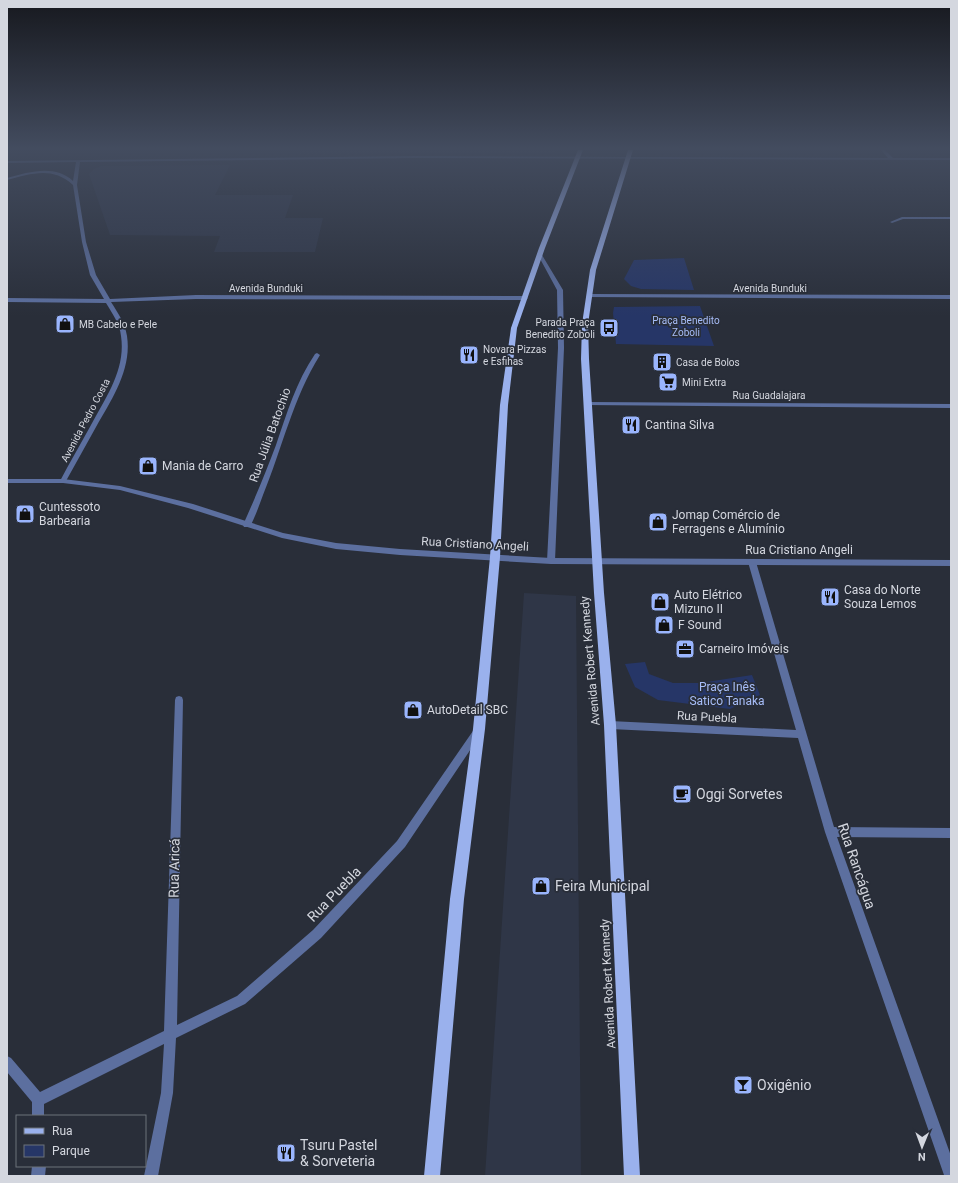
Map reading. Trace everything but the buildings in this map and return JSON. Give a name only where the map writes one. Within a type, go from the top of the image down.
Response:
[{"type":"main road","points":[[432,1176],[457,898],[479,729],[495,557],[504,405],[514,328],[559,205]]},
{"type":"main road","name":"Avenida Robert Kennedy","points":[[613,205],[598,251],[585,324],[587,404],[597,561],[610,725],[632,1176]]},
{"type":"street","name":"Avenida Pedro Costa","points":[[63,481],[113,391],[121,371],[125,352],[124,335],[120,322],[93,275],[84,242],[78,205]]},
{"type":"street","points":[[892,222],[902,218],[951,218]]},
{"type":"street","points":[[540,255],[560,290],[562,348],[551,561]]},
{"type":"street","name":"Avenida Bunduki","points":[[589,296],[951,297]]},
{"type":"street","name":"Avenida Bunduki","points":[[7,300],[108,301],[196,297],[525,298]]},
{"type":"street","name":"Rua Júlia Batochio","points":[[247,525],[266,481],[295,396],[306,372],[317,355]]},
{"type":"street","name":"Rua Guadalajara","points":[[587,404],[951,406]]},
{"type":"street","name":"Rua Cristiano Angeli","points":[[7,481],[63,481],[120,488],[190,506],[282,535],[336,546],[400,552],[551,561],[951,563]]},
{"type":"street","name":"Rua Rancágua","points":[[752,562],[830,832],[951,1175]]},
{"type":"street","name":"Rua Aricá","points":[[150,1176],[167,1093],[170,1035],[179,700]]},
{"type":"street","name":"Rua Puebla","points":[[610,725],[802,734]]},
{"type":"street","name":"Rua Puebla","points":[[170,1035],[241,1000],[317,934],[358,892],[401,844],[479,729]]},
{"type":"street","points":[[830,832],[951,833]]},
{"type":"street","points":[[38,1100],[170,1035]]},
{"type":"street","points":[[7,1062],[38,1100],[38,1115]]},
{"type":"shaded area","points":[[100,205],[289,205],[285,218],[323,218],[315,252],[214,252],[220,236],[110,235]]},
{"type":"shaded area","name":"Feira Municipal","points":[[524,593],[576,596],[581,1176],[485,1176]]},
{"type":"green space","points":[[684,258],[694,290],[641,289],[631,286],[624,279],[634,260]]},
{"type":"green space","name":"Praça Benedito Zoboli","points":[[700,306],[714,346],[616,344],[613,313],[614,307]]},
{"type":"green space","name":"Praça Inês Satico Tanaka","points":[[645,662],[649,674],[673,683],[700,683],[752,675],[760,695],[730,709],[658,700],[635,687],[625,664]]},
{"type":"place","name":"MB Cabelo e Pele","points":[[65,324]]},
{"type":"place","name":"Parada Praça Benedito Zoboli","points":[[609,328]]},
{"type":"place","name":"Novara Pizzas e Esfihas","points":[[469,355]]},
{"type":"place","name":"Casa de Bolos","points":[[662,362]]},
{"type":"place","name":"Mini Extra","points":[[668,382]]},
{"type":"place","name":"Cantina Silva","points":[[631,425]]},
{"type":"place","name":"Mania de Carro","points":[[148,466]]},
{"type":"place","name":"Cuntessoto Barbearia","points":[[25,514]]},
{"type":"place","name":"Jomap Comércio de Ferragens e Alumínio","points":[[658,522]]},
{"type":"place","name":"Casa do Norte Souza Lemos","points":[[830,597]]},
{"type":"place","name":"Auto Elétrico Mizuno II","points":[[660,602]]},
{"type":"place","name":"F Sound","points":[[664,625]]},
{"type":"place","name":"Carneiro Imóveis","points":[[685,649]]},
{"type":"place","name":"AutoDetail SBC","points":[[413,710]]},
{"type":"place","name":"Oggi Sorvetes","points":[[682,794]]},
{"type":"place","name":"Feira Municipal","points":[[541,886]]},
{"type":"place","name":"Oxigênio","points":[[743,1085]]},
{"type":"place","name":"Tsuru Pastel & Sorveteria","points":[[286,1153]]}]
